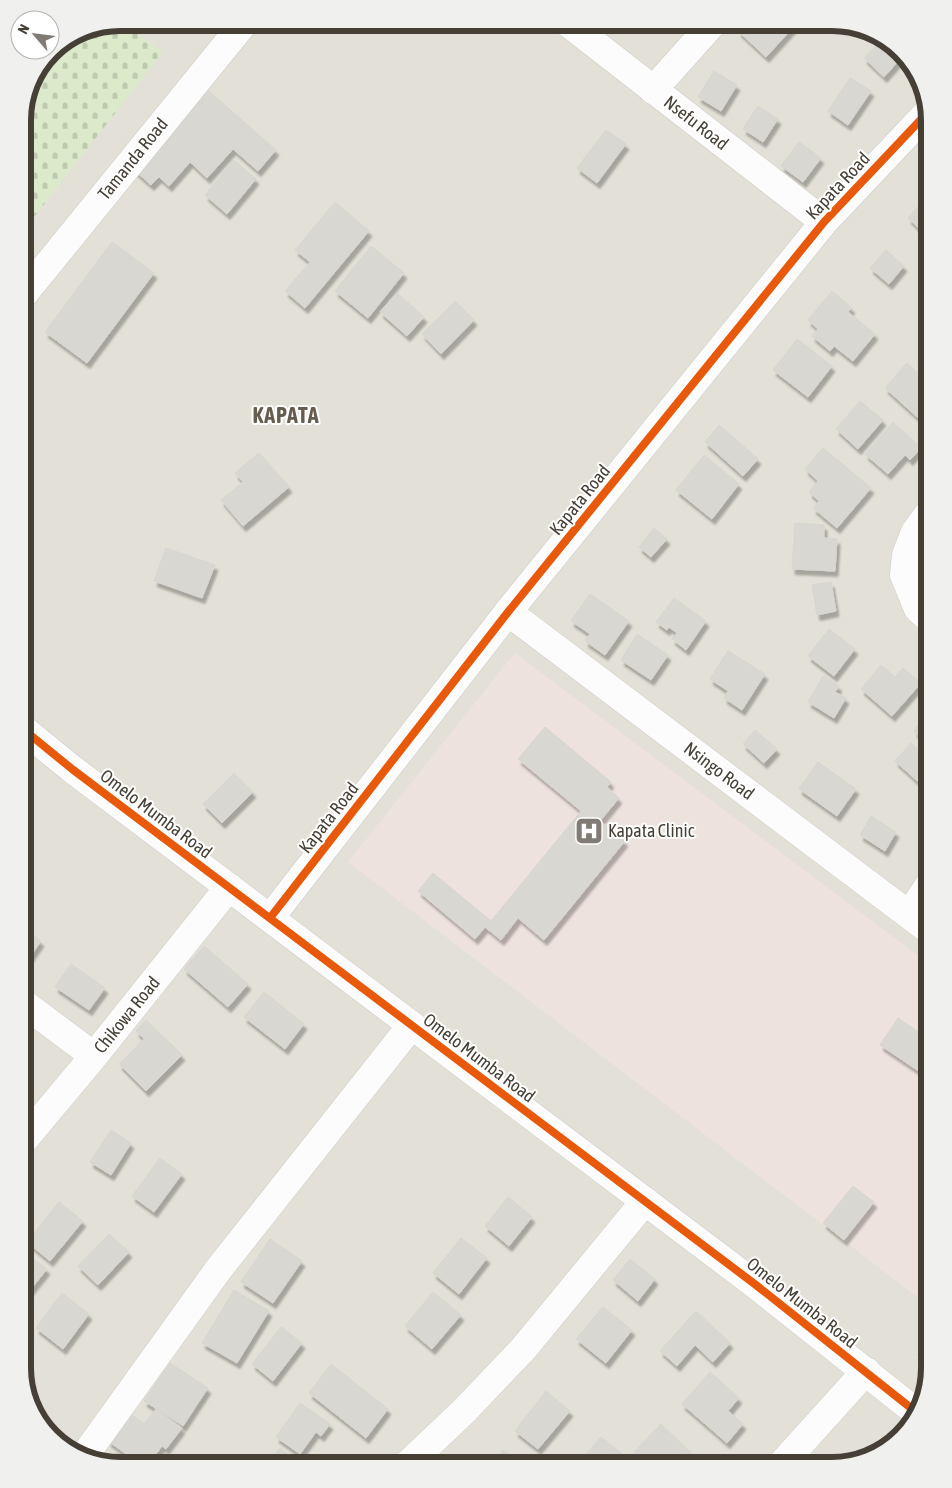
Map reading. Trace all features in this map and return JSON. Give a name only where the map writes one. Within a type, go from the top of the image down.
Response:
[{"type":"street","name":"Tamanda Road","points":[[31,285],[237,31]]},
{"type":"street","name":"Nsefu Road","points":[[578,31],[824,222]]},
{"type":"street","points":[[653,90],[706,31]]},
{"type":"street","name":"Kapata Road","points":[[270,918],[508,612],[824,222],[921,119]]},
{"type":"street","points":[[921,524],[915,532],[906,556],[904,575],[918,609],[921,612]]},
{"type":"street","name":"Nsingo Road","points":[[508,612],[919,922]]},
{"type":"street","name":"Omelo Mumba Road","points":[[31,736],[411,1026],[645,1201],[866,1371],[911,1408]]},
{"type":"street","name":"Chikowa Road","points":[[31,1130],[94,1056],[229,888]]},
{"type":"street","points":[[31,1010],[94,1056]]},
{"type":"street","points":[[89,1451],[218,1270],[411,1026]]},
{"type":"street","points":[[415,1457],[464,1411],[524,1348],[645,1201]]},
{"type":"street","points":[[789,1457],[866,1371]]},
{"type":"shaded area","points":[[114,31],[838,31],[860,36],[881,46],[899,62],[912,81],[921,114],[921,1374],[916,1396],[906,1417],[890,1435],[871,1448],[838,1457],[114,1457],[92,1452],[71,1442],[53,1426],[40,1407],[31,1374],[31,114],[38,86],[55,60],[60,60],[60,55],[81,40]]},
{"type":"shaded area","points":[[515,653],[921,958],[921,1300],[348,862]]},
{"type":"green space","points":[[114,31],[133,31],[163,52],[31,221],[31,114],[36,92],[43,76],[55,60],[60,60],[60,55],[81,40],[97,34]]},
{"type":"building","points":[[738,31],[790,31],[766,57]]},
{"type":"building","points":[[877,44],[898,61],[884,77],[864,58]]},
{"type":"building","points":[[714,71],[737,85],[721,111],[698,97]]},
{"type":"building","points":[[850,78],[871,91],[848,125],[828,111]]},
{"type":"building","points":[[204,87],[276,150],[258,171],[233,149],[207,178],[190,162],[169,186],[159,177],[151,185],[133,169]]},
{"type":"building","points":[[758,106],[778,119],[763,142],[743,129]]},
{"type":"building","points":[[606,130],[626,144],[597,183],[577,168]]},
{"type":"building","points":[[799,142],[821,158],[803,182],[781,166]]},
{"type":"building","points":[[234,160],[256,179],[227,214],[205,195]]},
{"type":"building","points":[[335,202],[369,231],[305,308],[285,291],[310,262],[295,250]]},
{"type":"building","points":[[921,203],[921,230],[908,218]]},
{"type":"building","points":[[112,242],[154,273],[87,363],[45,332]]},
{"type":"building","points":[[371,246],[404,273],[368,318],[335,291]]},
{"type":"building","points":[[886,250],[904,266],[889,284],[870,268]]},
{"type":"building","points":[[832,291],[852,308],[848,312],[875,334],[853,361],[834,346],[830,351],[812,336],[818,329],[808,320]]},
{"type":"building","points":[[397,293],[424,317],[407,336],[380,312]]},
{"type":"building","points":[[455,301],[474,320],[441,354],[422,334]]},
{"type":"building","points":[[797,339],[832,366],[808,397],[773,370]]},
{"type":"building","points":[[907,363],[921,376],[921,421],[885,388]]},
{"type":"building","points":[[860,401],[883,420],[858,449],[836,429]]},
{"type":"building","points":[[893,422],[921,448],[910,460],[905,455],[888,474],[865,454]]},
{"type":"building","points":[[719,425],[758,459],[743,476],[705,442]]},
{"type":"building","points":[[823,448],[871,488],[837,528],[813,508],[819,501],[809,492],[818,481],[805,469]]},
{"type":"building","points":[[259,453],[289,487],[243,526],[221,500],[243,482],[235,473]]},
{"type":"building","points":[[704,455],[739,484],[712,519],[676,490]]},
{"type":"building","points":[[795,523],[824,525],[824,538],[837,539],[835,571],[792,569]]},
{"type":"building","points":[[654,528],[667,539],[651,557],[639,547]]},
{"type":"building","points":[[166,548],[215,565],[202,598],[154,581]]},
{"type":"building","points":[[831,582],[836,611],[817,615],[812,585]]},
{"type":"building","points":[[590,594],[629,621],[605,655],[585,641],[590,634],[571,621]]},
{"type":"building","points":[[674,598],[706,621],[686,650],[672,639],[677,633],[669,627],[667,630],[656,622]]},
{"type":"building","points":[[829,629],[855,649],[834,676],[808,656]]},
{"type":"building","points":[[637,634],[668,655],[651,680],[621,660]]},
{"type":"building","points":[[728,651],[765,674],[742,710],[724,698],[728,691],[710,679]]},
{"type":"building","points":[[881,665],[895,677],[903,668],[921,683],[892,716],[861,689]]},
{"type":"building","points":[[823,676],[839,686],[835,692],[846,698],[834,718],[808,702]]},
{"type":"building","points":[[921,721],[921,737],[914,731]]},
{"type":"building","name":"Kapata Clinic","points":[[545,727],[611,782],[607,787],[619,798],[600,821],[625,841],[544,940],[518,918],[501,940],[485,927],[475,939],[418,891],[433,873],[491,921],[581,811],[518,759]]},
{"type":"building","points":[[755,730],[777,749],[764,763],[743,744]]},
{"type":"building","points":[[911,743],[921,752],[921,784],[895,761]]},
{"type":"building","points":[[818,762],[856,789],[837,816],[799,789]]},
{"type":"building","points":[[234,773],[253,792],[222,823],[203,804]]},
{"type":"building","points":[[871,816],[896,832],[885,851],[860,835]]},
{"type":"building","points":[[31,934],[41,941],[31,955]]},
{"type":"building","points":[[204,946],[248,984],[228,1007],[184,969]]},
{"type":"building","points":[[71,964],[105,988],[89,1010],[55,987]]},
{"type":"building","points":[[264,992],[304,1024],[285,1049],[244,1017]]},
{"type":"building","points":[[898,1018],[921,1034],[921,1073],[880,1045]]},
{"type":"building","points":[[146,1020],[182,1055],[146,1091],[119,1064],[144,1039],[136,1031]]},
{"type":"building","points":[[111,1130],[131,1143],[111,1175],[90,1162]]},
{"type":"building","points":[[160,1158],[182,1174],[154,1212],[132,1196]]},
{"type":"building","points":[[853,1186],[874,1202],[844,1240],[823,1223]]},
{"type":"building","points":[[508,1197],[532,1217],[509,1246],[485,1226]]},
{"type":"building","points":[[59,1202],[83,1221],[50,1261],[31,1245],[31,1237]]},
{"type":"building","points":[[109,1234],[129,1252],[98,1285],[78,1266]]},
{"type":"building","points":[[461,1238],[487,1258],[459,1294],[433,1273]]},
{"type":"building","points":[[270,1239],[302,1261],[273,1303],[241,1282]]},
{"type":"building","points":[[31,1257],[47,1269],[31,1289]]},
{"type":"building","points":[[630,1259],[655,1279],[638,1301],[613,1280]]},
{"type":"building","points":[[234,1290],[269,1311],[237,1363],[202,1343]]},
{"type":"building","points":[[433,1292],[461,1315],[432,1349],[405,1326]]},
{"type":"building","points":[[62,1293],[89,1314],[63,1349],[36,1328]]},
{"type":"building","points":[[603,1307],[632,1330],[606,1363],[576,1339]]},
{"type":"building","points":[[696,1311],[730,1343],[713,1362],[695,1345],[677,1366],[660,1351]]},
{"type":"building","points":[[281,1327],[302,1343],[273,1381],[252,1364]]},
{"type":"building","points":[[921,1349],[921,1358],[917,1355]]},
{"type":"building","points":[[170,1363],[208,1388],[183,1426],[144,1401]]},
{"type":"building","points":[[331,1364],[388,1409],[366,1438],[309,1393]]},
{"type":"building","points":[[710,1372],[739,1398],[728,1411],[743,1424],[727,1443],[682,1404]]},
{"type":"building","points":[[546,1391],[570,1411],[538,1449],[515,1431]]},
{"type":"building","points":[[300,1403],[330,1424],[321,1436],[316,1432],[300,1454],[276,1437]]},
{"type":"building","points":[[156,1409],[182,1428],[166,1449],[162,1446],[154,1457],[130,1457],[108,1441],[128,1412],[144,1424]]},
{"type":"building","points":[[661,1424],[695,1457],[639,1457],[634,1452]]},
{"type":"building","points":[[601,1437],[626,1457],[592,1457],[587,1453]]},
{"type":"building","points":[[280,1448],[291,1457],[273,1457]]},
{"type":"building","points":[[503,1450],[513,1457],[498,1457]]},
{"type":"cycle path","points":[[270,918],[508,612],[824,222],[921,119]]},
{"type":"cycle path","points":[[31,736],[72,769],[756,1285],[911,1408]]},
{"type":"place","name":"Kapata Clinic","points":[[589,831]]},
{"type":"district","name":"KAPATA","points":[[286,415]]}]
